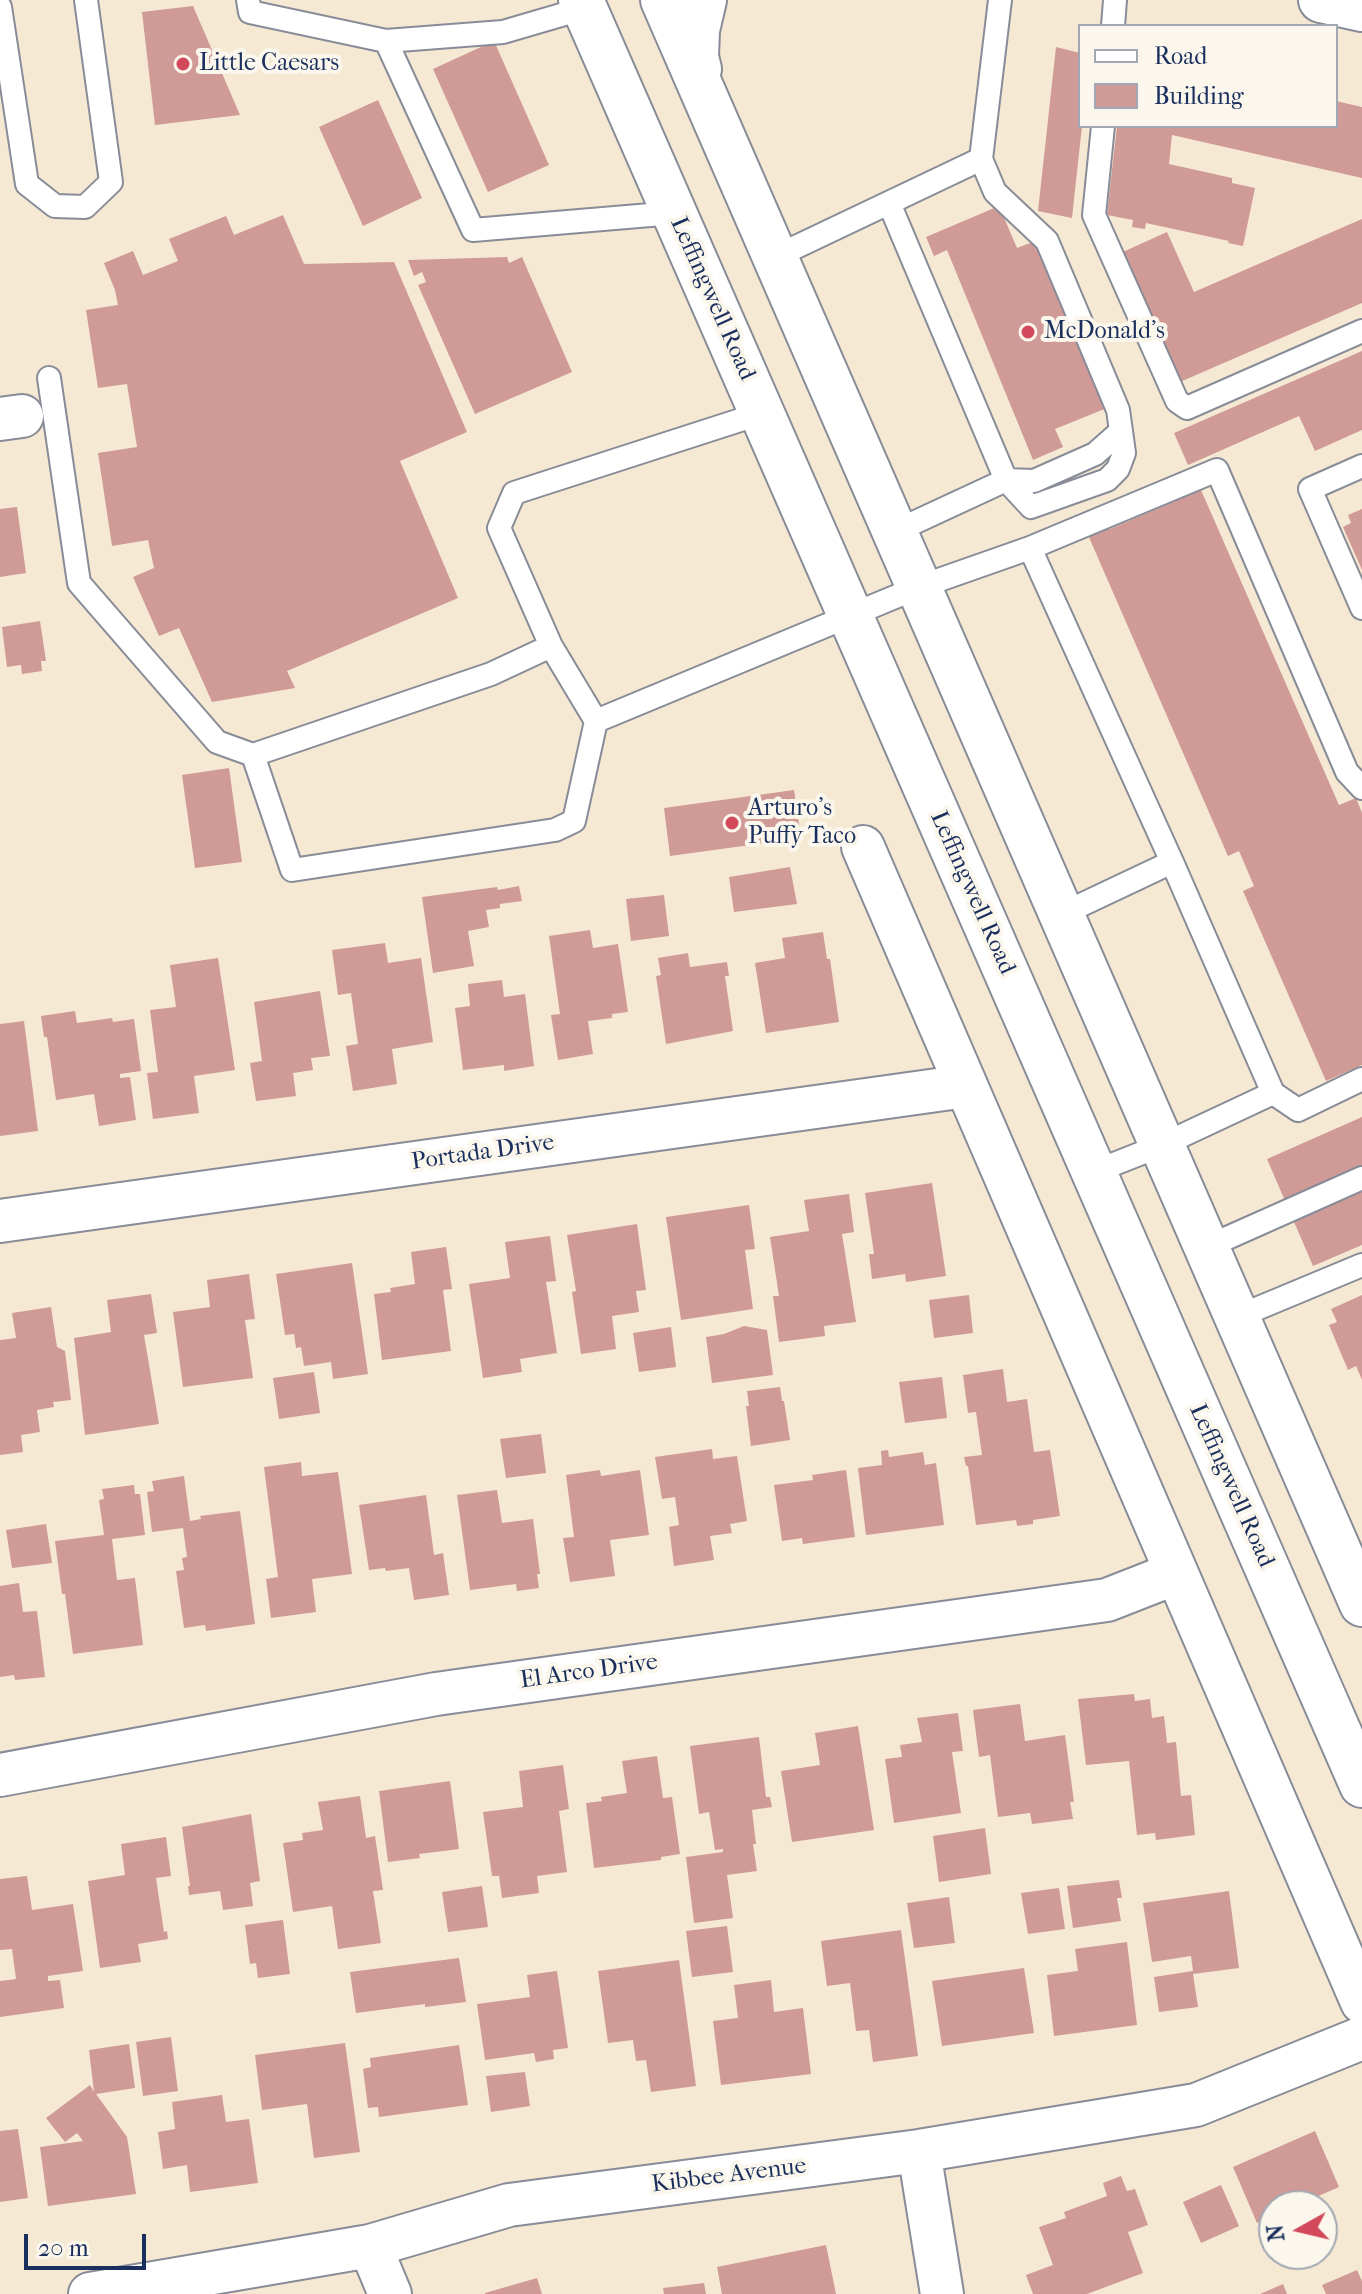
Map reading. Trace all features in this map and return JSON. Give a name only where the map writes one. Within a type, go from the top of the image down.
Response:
[{"type":"main road","points":[[663,0],[1362,1604]]},
{"type":"main road","points":[[704,0],[697,30],[696,57],[707,102]]},
{"type":"main road","points":[[1321,0],[1362,9]]},
{"type":"main road","name":"Leffingwell Road","points":[[583,4],[1362,1785]]},
{"type":"street","points":[[863,847],[1362,2002]]},
{"type":"street","name":"Portada Drive","points":[[0,1221],[966,1086]]},
{"type":"street","name":"El Arco Drive","points":[[0,1775],[436,1694],[1107,1600],[1176,1573]]},
{"type":"street","name":"Kibbee Avenue","points":[[90,2294],[370,2246],[509,2205],[919,2151],[1196,2105],[1362,2038]]},
{"type":"street","points":[[919,2151],[942,2294]]},
{"type":"street","points":[[370,2246],[390,2294]]},
{"type":"lane","points":[[0,7],[27,184],[55,206],[85,207],[111,182],[86,0]]},
{"type":"lane","points":[[248,0],[250,12],[386,41],[503,32],[583,4]]},
{"type":"lane","points":[[894,532],[1006,480],[1034,481],[1095,454],[1121,431],[1118,410],[1047,241],[995,192],[981,159],[1000,0]]},
{"type":"lane","points":[[1113,24],[1115,0]]},
{"type":"lane","points":[[386,41],[473,230],[674,213]]},
{"type":"lane","points":[[1103,128],[1094,215],[1177,401],[1187,408],[1362,331]]},
{"type":"lane","points":[[775,257],[981,159]]},
{"type":"lane","points":[[889,203],[1006,480]]},
{"type":"lane","points":[[49,378],[79,583],[217,742],[253,755],[491,674],[551,646]]},
{"type":"lane","points":[[253,755],[292,870],[555,830],[574,821],[596,721],[551,646],[499,528],[514,493],[762,413]]},
{"type":"lane","points":[[1362,466],[1310,489],[1362,608]]},
{"type":"lane","points":[[596,721],[919,587],[1030,548],[1217,470],[1347,772],[1362,788]]},
{"type":"lane","points":[[1030,548],[1273,1093],[1298,1110],[1362,1079]]},
{"type":"lane","points":[[1062,914],[1172,862]]},
{"type":"lane","points":[[1094,1172],[1162,1145],[1273,1093]]},
{"type":"lane","points":[[1207,1247],[1362,1178]]},
{"type":"lane","points":[[1237,1317],[1362,1265]]},
{"type":"building","name":"Little Caesars","points":[[193,6],[240,115],[155,125],[142,12]]},
{"type":"building","points":[[494,41],[549,165],[488,192],[433,69]]},
{"type":"building","points":[[1056,47],[1078,52],[1078,128],[1082,128],[1072,218],[1038,211]]},
{"type":"building","points":[[378,100],[422,198],[363,226],[319,127]]},
{"type":"building","points":[[1338,101],[1362,107],[1362,178],[1172,135],[1169,164],[1232,178],[1232,183],[1255,188],[1243,246],[1146,223],[1145,229],[1132,227],[1133,220],[1107,215],[1117,128],[1338,128]]},
{"type":"building","name":"McDonald's","points":[[999,206],[1017,248],[1038,240],[1107,408],[1055,429],[1063,447],[1033,460],[947,250],[934,256],[926,237]]},
{"type":"building","points":[[283,215],[304,264],[394,262],[467,432],[400,461],[458,598],[287,671],[295,688],[212,702],[179,628],[159,636],[133,577],[154,568],[148,540],[112,546],[98,453],[137,447],[127,384],[98,388],[86,310],[118,305],[104,263],[133,251],[143,275],[178,261],[169,239],[226,216],[234,235]]},
{"type":"building","points":[[1362,219],[1362,303],[1173,385],[1116,255],[1167,232],[1194,292]]},
{"type":"building","points":[[507,257],[509,263],[522,257],[572,372],[475,414],[418,285],[426,282],[422,272],[414,276],[408,260]]},
{"type":"building","points":[[1362,351],[1362,430],[1315,451],[1299,416],[1188,465],[1174,433]]},
{"type":"building","points":[[1201,490],[1339,805],[1356,798],[1362,813],[1362,1065],[1326,1081],[1243,891],[1254,886],[1239,851],[1228,856],[1088,535],[1109,526],[1110,529]]},
{"type":"building","points":[[17,507],[26,573],[0,577],[0,509]]},
{"type":"building","points":[[1362,509],[1362,570],[1343,527],[1351,523],[1348,515]]},
{"type":"building","points":[[40,621],[46,661],[41,661],[42,671],[22,674],[21,665],[7,667],[2,627]]},
{"type":"building","points":[[229,768],[242,862],[195,868],[182,775]]},
{"type":"building","name":"Arturo's Puffy Taco","points":[[794,790],[801,838],[670,856],[664,808]]},
{"type":"building","points":[[790,867],[797,904],[734,912],[729,877]]},
{"type":"building","points":[[519,886],[522,901],[500,904],[500,908],[486,910],[489,927],[468,931],[474,966],[433,973],[422,897]]},
{"type":"building","points":[[664,895],[669,936],[631,941],[626,899]]},
{"type":"building","points":[[590,930],[593,948],[618,944],[628,1012],[588,1021],[593,1054],[558,1060],[551,1015],[560,1014],[549,936]]},
{"type":"building","points":[[823,932],[839,1022],[766,1033],[755,963],[785,958],[782,938]]},
{"type":"building","points":[[385,943],[388,963],[421,958],[433,1042],[392,1049],[397,1084],[353,1091],[346,1046],[358,1044],[351,993],[338,995],[332,950]]},
{"type":"building","points":[[688,953],[690,967],[727,962],[729,976],[725,976],[733,1031],[666,1044],[656,976],[661,975],[658,958]]},
{"type":"building","points":[[218,958],[235,1070],[194,1076],[199,1113],[153,1119],[147,1073],[158,1072],[150,1010],[176,1007],[170,965]]},
{"type":"building","points":[[502,980],[504,997],[525,994],[534,1066],[504,1071],[504,1065],[463,1070],[455,1008],[470,1006],[468,984]]},
{"type":"building","points":[[320,991],[330,1056],[311,1058],[313,1070],[293,1073],[296,1096],[256,1101],[250,1063],[262,1061],[254,1002]]},
{"type":"building","points":[[75,1011],[77,1023],[112,1018],[113,1022],[134,1019],[141,1071],[120,1074],[120,1078],[130,1077],[136,1120],[99,1126],[94,1094],[56,1100],[41,1016]]},
{"type":"building","points":[[24,1021],[38,1131],[0,1136],[0,1024]]},
{"type":"building","points":[[1362,1117],[1362,1245],[1313,1266],[1267,1159]]},
{"type":"building","points":[[932,1183],[946,1276],[906,1282],[905,1274],[872,1279],[869,1254],[874,1254],[865,1193]]},
{"type":"building","points":[[849,1194],[854,1232],[842,1234],[856,1322],[824,1326],[825,1336],[779,1342],[773,1296],[779,1296],[770,1237],[809,1231],[804,1200]]},
{"type":"building","points":[[749,1205],[755,1249],[745,1250],[753,1309],[681,1320],[666,1217]]},
{"type":"building","points":[[637,1224],[646,1290],[636,1291],[639,1312],[612,1316],[616,1349],[581,1354],[567,1235]]},
{"type":"building","points":[[550,1236],[556,1281],[546,1282],[557,1353],[520,1359],[522,1372],[483,1378],[469,1284],[510,1278],[505,1242]]},
{"type":"building","points":[[446,1247],[452,1289],[443,1290],[451,1351],[382,1360],[374,1294],[415,1284],[411,1252]]},
{"type":"building","points":[[352,1263],[368,1374],[333,1379],[331,1362],[304,1366],[301,1347],[296,1348],[294,1334],[285,1335],[276,1274]]},
{"type":"building","points":[[249,1274],[255,1319],[245,1320],[253,1378],[183,1387],[173,1312],[210,1307],[207,1280]]},
{"type":"building","points":[[151,1294],[157,1333],[144,1335],[159,1424],[85,1435],[74,1338],[111,1332],[107,1300]]},
{"type":"building","points":[[969,1295],[973,1333],[934,1338],[929,1300]]},
{"type":"building","points":[[1362,1295],[1362,1380],[1356,1366],[1348,1370],[1329,1325],[1337,1322],[1331,1309]]},
{"type":"building","points":[[51,1307],[57,1347],[65,1351],[71,1400],[53,1402],[54,1407],[37,1410],[40,1432],[21,1435],[23,1452],[0,1455],[0,1340],[16,1338],[12,1313]]},
{"type":"building","points":[[744,1326],[767,1330],[773,1375],[712,1383],[706,1337]]},
{"type":"building","points":[[671,1327],[676,1367],[639,1372],[633,1333]]},
{"type":"building","points":[[1003,1369],[1007,1402],[1027,1399],[1034,1452],[1050,1450],[1060,1516],[1017,1526],[1016,1520],[976,1525],[964,1457],[982,1455],[976,1412],[968,1413],[963,1375]]},
{"type":"building","points":[[314,1372],[320,1413],[279,1419],[273,1378]]},
{"type":"building","points":[[942,1377],[947,1418],[905,1423],[899,1382]]},
{"type":"building","points":[[780,1387],[790,1440],[751,1446],[747,1391]]},
{"type":"building","points":[[541,1434],[546,1473],[506,1478],[500,1439]]},
{"type":"building","points":[[712,1449],[713,1459],[737,1456],[747,1521],[730,1524],[732,1533],[710,1536],[714,1560],[674,1566],[669,1527],[679,1525],[675,1497],[662,1499],[655,1457]]},
{"type":"building","points":[[888,1450],[889,1457],[923,1452],[925,1465],[936,1463],[944,1525],[866,1535],[858,1468],[882,1465],[881,1451]]},
{"type":"building","points":[[301,1462],[302,1476],[338,1472],[352,1574],[312,1579],[316,1612],[271,1618],[266,1579],[278,1577],[264,1467]]},
{"type":"building","points":[[600,1470],[601,1476],[640,1470],[649,1535],[610,1540],[615,1576],[570,1582],[563,1538],[574,1537],[566,1475]]},
{"type":"building","points":[[846,1470],[855,1537],[803,1544],[802,1538],[782,1541],[774,1485],[813,1480],[812,1475]]},
{"type":"building","points":[[184,1476],[190,1521],[201,1519],[200,1516],[240,1511],[255,1624],[206,1631],[205,1625],[184,1628],[176,1571],[184,1570],[182,1558],[187,1557],[183,1528],[152,1532],[147,1492],[154,1491],[152,1481]]},
{"type":"building","points":[[134,1485],[135,1494],[140,1494],[145,1535],[112,1539],[117,1580],[135,1578],[143,1645],[73,1654],[55,1541],[104,1535],[99,1500],[104,1499],[102,1489]]},
{"type":"building","points":[[497,1490],[502,1523],[533,1519],[539,1588],[517,1591],[516,1584],[470,1590],[457,1495]]},
{"type":"building","points":[[426,1495],[434,1555],[443,1553],[449,1595],[414,1600],[409,1568],[369,1570],[359,1505]]},
{"type":"building","points":[[46,1524],[52,1563],[12,1568],[6,1530]]},
{"type":"building","points":[[19,1583],[23,1612],[37,1611],[45,1677],[15,1680],[14,1675],[0,1677],[0,1586]]},
{"type":"building","points":[[1134,1694],[1135,1701],[1150,1699],[1152,1718],[1164,1716],[1167,1743],[1176,1742],[1181,1796],[1191,1795],[1195,1835],[1156,1840],[1155,1833],[1137,1835],[1129,1761],[1086,1765],[1078,1699]]},
{"type":"building","points":[[1020,1704],[1025,1741],[1065,1735],[1074,1802],[1070,1802],[1073,1819],[1032,1824],[1030,1813],[998,1817],[990,1755],[979,1757],[973,1710]]},
{"type":"building","points":[[958,1713],[963,1751],[952,1752],[961,1813],[894,1823],[885,1759],[902,1757],[900,1745],[922,1742],[917,1718]]},
{"type":"building","points":[[858,1726],[874,1830],[792,1842],[781,1771],[820,1765],[815,1733]]},
{"type":"building","points":[[759,1737],[766,1797],[770,1797],[772,1807],[752,1810],[757,1871],[727,1875],[733,1918],[694,1923],[686,1857],[723,1852],[723,1849],[715,1850],[709,1812],[699,1814],[690,1746]]},
{"type":"building","points":[[657,1756],[663,1798],[672,1797],[680,1854],[661,1857],[661,1860],[594,1868],[586,1803],[627,1793],[622,1761]]},
{"type":"building","points":[[563,1765],[569,1809],[559,1811],[567,1872],[537,1876],[539,1893],[502,1898],[499,1876],[492,1876],[483,1812],[523,1807],[519,1771]]},
{"type":"building","points":[[450,1781],[459,1849],[388,1862],[379,1791]]},
{"type":"building","points":[[360,1796],[366,1838],[375,1836],[383,1890],[373,1891],[381,1943],[338,1949],[332,1906],[293,1912],[283,1843],[303,1840],[302,1833],[323,1830],[318,1802]]},
{"type":"building","points":[[251,1814],[260,1881],[250,1883],[253,1906],[223,1910],[220,1891],[189,1895],[182,1827]]},
{"type":"building","points":[[985,1828],[991,1874],[939,1882],[933,1836]]},
{"type":"building","points":[[166,1837],[171,1876],[156,1878],[164,1932],[167,1931],[168,1939],[138,1944],[141,1962],[100,1968],[88,1881],[125,1875],[121,1844]]},
{"type":"building","points":[[27,1876],[32,1910],[73,1904],[83,1971],[48,1976],[48,1981],[60,1980],[64,2008],[0,2017],[0,1981],[16,1979],[12,1949],[0,1950],[0,1879]]},
{"type":"building","points":[[1119,1880],[1122,1898],[1117,1898],[1121,1921],[1073,1928],[1067,1886]]},
{"type":"building","points":[[482,1886],[488,1927],[448,1932],[442,1892]]},
{"type":"building","points":[[1059,1888],[1065,1929],[1028,1934],[1021,1893]]},
{"type":"building","points":[[1229,1891],[1239,1968],[1193,1974],[1198,2007],[1159,2012],[1154,1977],[1193,1971],[1191,1956],[1152,1962],[1143,1903]]},
{"type":"building","points":[[949,1897],[955,1943],[914,1948],[907,1903]]},
{"type":"building","points":[[283,1920],[290,1974],[258,1978],[256,1963],[250,1964],[245,1925]]},
{"type":"building","points":[[727,1926],[733,1972],[692,1977],[686,1931]]},
{"type":"building","points":[[901,1930],[918,2056],[873,2062],[869,2030],[856,2031],[850,1983],[827,1986],[821,1941]]},
{"type":"building","points":[[1127,1942],[1137,2025],[1054,2036],[1047,1975],[1078,1971],[1075,1949]]},
{"type":"building","points":[[459,1958],[466,2002],[356,2013],[350,1972]]},
{"type":"building","points":[[679,1960],[696,2086],[651,2092],[646,2060],[636,2061],[633,2040],[608,2043],[598,1971]]},
{"type":"building","points":[[1024,1968],[1034,2033],[942,2046],[932,1981]]},
{"type":"building","points":[[557,1971],[568,2048],[553,2050],[554,2059],[536,2062],[534,2053],[485,2060],[477,2004],[530,1997],[527,1975]]},
{"type":"building","points":[[771,1980],[774,2012],[803,2008],[811,2074],[721,2085],[713,2021],[738,2018],[734,1985]]},
{"type":"building","points":[[171,2037],[178,2091],[143,2096],[136,2042]]},
{"type":"building","points":[[345,2043],[360,2152],[314,2158],[307,2104],[262,2110],[255,2055]]},
{"type":"building","points":[[129,2044],[135,2088],[96,2094],[127,2137],[136,2194],[48,2206],[40,2147],[83,2141],[77,2133],[65,2142],[46,2118],[90,2085],[94,2092],[89,2050]]},
{"type":"building","points":[[459,2045],[468,2105],[379,2117],[378,2107],[368,2108],[363,2069],[371,2067],[370,2058]]},
{"type":"building","points":[[525,2072],[530,2106],[491,2112],[486,2076]]},
{"type":"building","points":[[222,2095],[226,2122],[249,2119],[258,2183],[190,2192],[187,2165],[163,2169],[158,2132],[175,2129],[172,2102]]},
{"type":"building","points":[[18,2129],[28,2198],[0,2202],[0,2131]]},
{"type":"building","points":[[1315,2131],[1339,2187],[1332,2190],[1258,2190],[1257,2223],[1233,2167]]},
{"type":"building","points":[[1121,2176],[1127,2191],[1135,2189],[1148,2225],[1128,2232],[1143,2273],[1087,2294],[1033,2294],[1026,2275],[1053,2265],[1039,2227],[1066,2218],[1064,2212],[1107,2196],[1103,2183]]},
{"type":"building","points":[[1221,2185],[1239,2226],[1201,2243],[1183,2202]]},
{"type":"building","points":[[826,2245],[836,2294],[722,2294],[717,2267]]},
{"type":"building","points":[[1357,2270],[1362,2281],[1362,2294],[1326,2294],[1322,2285]]},
{"type":"building","points":[[537,2278],[542,2294],[485,2294],[485,2293]]},
{"type":"building","points":[[704,2283],[706,2294],[664,2294],[663,2288]]},
{"type":"building","points":[[1283,2284],[1287,2294],[1260,2294]]},
{"type":"place","name":"Little Caesars","points":[[183,64]]},
{"type":"place","name":"McDonald's","points":[[1028,332]]},
{"type":"place","name":"Arturo's Puffy Taco","points":[[732,823]]}]
